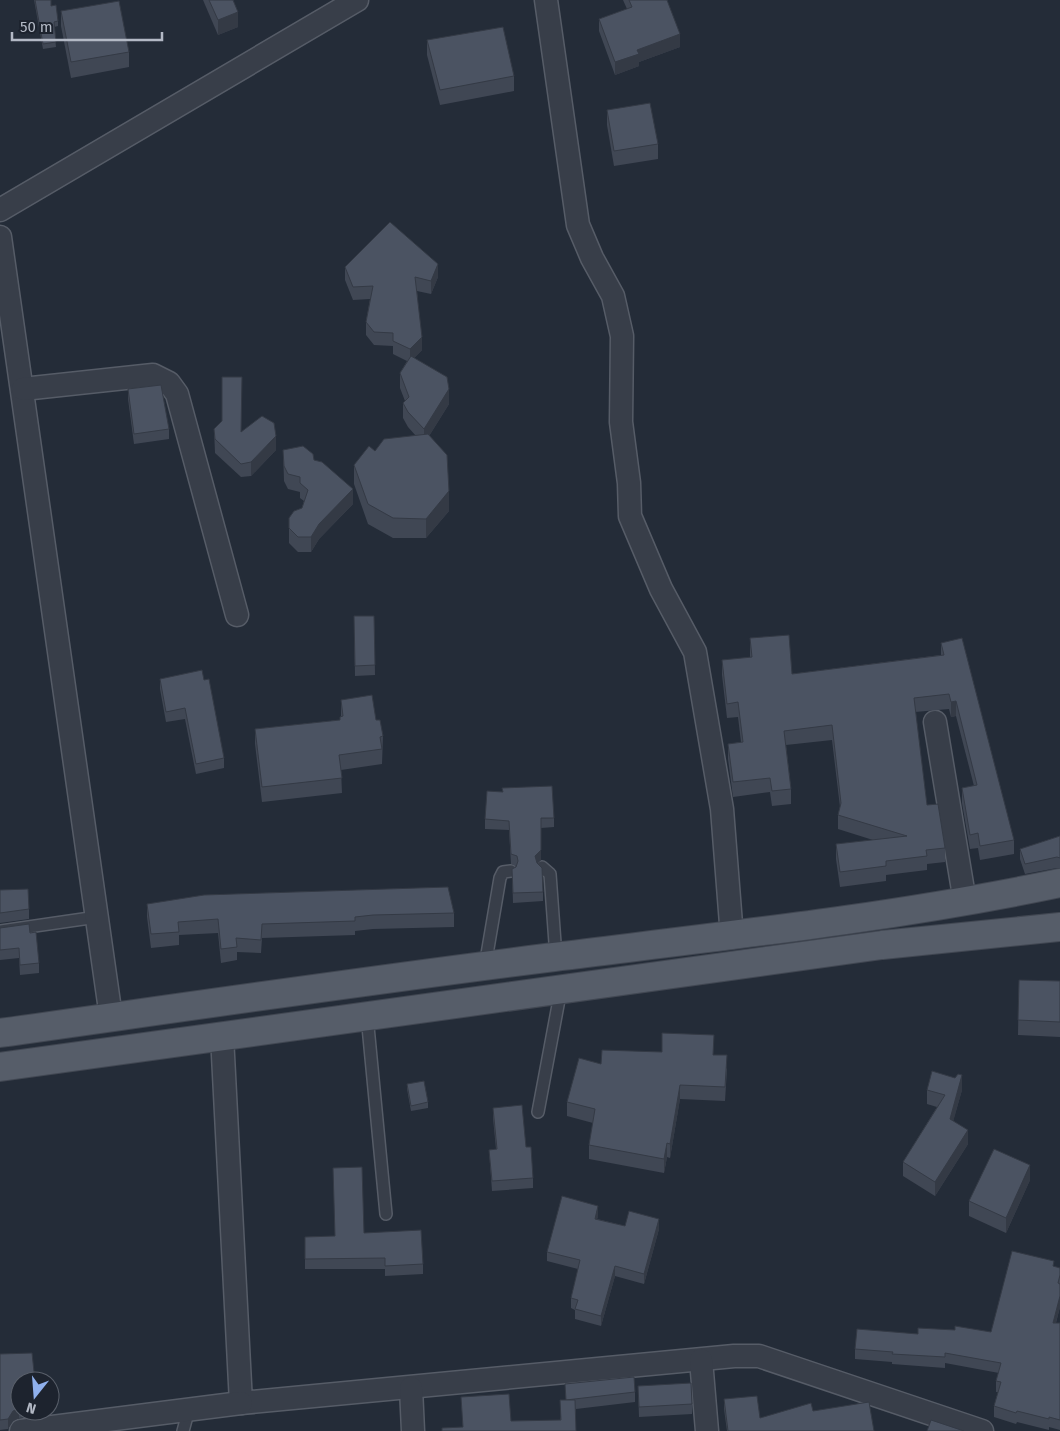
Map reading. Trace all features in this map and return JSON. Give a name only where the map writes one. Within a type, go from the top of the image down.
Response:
[{"type":"main road","points":[[0,1033],[486,966],[732,937],[965,902],[1060,883]]},
{"type":"main road","points":[[0,1066],[882,945],[1060,927]]},
{"type":"street","points":[[0,210],[357,0]]},
{"type":"street","points":[[546,0],[578,225],[592,258],[613,296],[622,336],[621,422],[629,483],[630,516],[661,589],[695,652],[722,810],[732,937]]},
{"type":"street","points":[[0,237],[112,1017]]},
{"type":"street","points":[[23,389],[153,375],[170,383],[178,394],[237,615]]},
{"type":"street","points":[[935,722],[965,902]]},
{"type":"street","points":[[222,1036],[241,1403]]},
{"type":"street","points":[[22,1431],[241,1403],[759,1356],[982,1431]]},
{"type":"street","points":[[701,1360],[707,1431]]},
{"type":"street","points":[[411,1388],[413,1431]]},
{"type":"lane","points":[[542,867],[550,874],[556,957]]},
{"type":"lane","points":[[486,966],[500,878],[504,872],[511,871]]},
{"type":"lane","points":[[0,931],[97,917]]},
{"type":"lane","points":[[538,1112],[561,989]]},
{"type":"lane","points":[[367,1016],[386,1214]]},
{"type":"lane","points":[[183,1431],[189,1410]]},
{"type":"building","points":[[35,0],[51,0],[51,6],[56,5],[58,21],[54,22],[56,42],[43,44]]},
{"type":"building","points":[[209,0],[233,0],[238,12],[218,20]]},
{"type":"building","points":[[629,0],[667,0],[680,34],[637,50],[639,54],[615,62],[599,19],[632,7]]},
{"type":"building","points":[[119,1],[129,52],[71,62],[61,11]]},
{"type":"building","points":[[503,27],[514,76],[440,90],[427,40]]},
{"type":"building","points":[[650,103],[658,144],[614,151],[607,110]]},
{"type":"building","points":[[390,222],[438,264],[431,281],[415,277],[422,337],[410,349],[393,341],[393,333],[374,332],[366,322],[373,286],[353,287],[345,267]]},
{"type":"building","points":[[411,356],[447,377],[449,389],[424,429],[408,412],[403,403],[409,397],[400,373]]},
{"type":"building","points":[[222,377],[242,377],[241,432],[262,416],[274,423],[276,436],[251,462],[241,464],[215,439],[214,429],[222,421]]},
{"type":"building","points":[[161,385],[169,429],[134,434],[128,389]]},
{"type":"building","points":[[428,434],[447,455],[449,491],[426,519],[393,518],[368,504],[354,465],[369,446],[375,451],[384,439]]},
{"type":"building","points":[[303,446],[313,454],[314,460],[322,462],[353,489],[319,524],[311,537],[298,537],[289,528],[289,518],[294,511],[302,508],[308,490],[300,483],[300,477],[288,474],[284,466],[283,450]]},
{"type":"building","points":[[354,616],[374,616],[375,665],[355,666]]},
{"type":"building","points":[[789,635],[792,674],[944,655],[941,643],[962,638],[1014,840],[980,846],[978,833],[970,835],[962,788],[977,785],[956,701],[951,702],[949,694],[914,698],[927,805],[938,804],[945,848],[926,850],[927,856],[886,861],[886,866],[840,872],[836,844],[907,836],[838,815],[841,803],[832,725],[784,731],[791,789],[772,791],[770,778],[733,782],[728,744],[743,742],[738,702],[727,704],[722,660],[752,657],[750,638]]},
{"type":"building","points":[[202,670],[204,680],[209,679],[224,758],[196,764],[185,708],[166,712],[160,679]]},
{"type":"building","points":[[372,695],[376,720],[380,720],[383,736],[380,737],[382,749],[339,755],[342,778],[262,787],[255,729],[340,720],[340,717],[343,716],[341,700]]},
{"type":"building","points":[[552,786],[554,818],[541,818],[541,850],[535,856],[537,863],[542,868],[543,892],[513,893],[512,869],[516,867],[518,861],[517,856],[511,854],[509,821],[485,819],[487,791],[503,792],[502,788]]},
{"type":"building","points":[[1060,836],[1060,858],[1025,864],[1020,849]]},
{"type":"building","points":[[448,887],[454,913],[373,915],[355,917],[355,921],[262,924],[261,940],[236,938],[237,947],[221,949],[218,919],[178,922],[179,932],[151,934],[147,904],[204,895]]},
{"type":"building","points":[[28,889],[29,909],[0,913],[0,890]]},
{"type":"building","points":[[29,924],[30,933],[36,932],[39,963],[20,965],[19,948],[0,950],[0,928]]},
{"type":"building","points":[[1019,980],[1060,981],[1060,1022],[1018,1020]]},
{"type":"building","points":[[662,1033],[714,1035],[713,1055],[727,1055],[725,1087],[680,1085],[670,1144],[667,1143],[664,1159],[589,1145],[595,1109],[567,1102],[579,1058],[601,1064],[602,1050],[662,1052]]},
{"type":"building","points":[[932,1071],[955,1078],[958,1074],[962,1075],[950,1119],[968,1130],[935,1182],[903,1162],[945,1095],[927,1090]]},
{"type":"building","points":[[424,1081],[428,1102],[411,1106],[407,1084]]},
{"type":"building","points":[[522,1105],[526,1147],[531,1147],[533,1178],[492,1181],[489,1150],[497,1149],[493,1108]]},
{"type":"building","points":[[994,1149],[1030,1165],[1006,1218],[969,1201]]},
{"type":"building","points":[[362,1167],[364,1233],[421,1230],[423,1264],[385,1266],[385,1258],[305,1259],[305,1237],[335,1236],[333,1168]]},
{"type":"building","points":[[562,1196],[598,1206],[595,1219],[625,1226],[629,1211],[659,1219],[644,1274],[615,1266],[601,1316],[575,1309],[578,1300],[571,1298],[580,1260],[547,1252]]},
{"type":"building","points":[[1012,1251],[1054,1261],[1053,1266],[1060,1268],[1058,1283],[1060,1284],[1060,1296],[1053,1323],[1060,1323],[1060,1420],[1017,1411],[1016,1413],[994,1406],[1001,1382],[996,1381],[1001,1363],[945,1353],[945,1357],[892,1354],[893,1352],[855,1349],[857,1329],[918,1334],[918,1328],[955,1330],[955,1326],[991,1332]]},
{"type":"building","points":[[32,1353],[34,1371],[10,1371],[10,1416],[8,1419],[0,1420],[0,1354]]},
{"type":"building","points":[[634,1377],[635,1392],[566,1400],[565,1384]]},
{"type":"building","points":[[691,1383],[692,1404],[639,1407],[638,1386]]},
{"type":"building","points":[[509,1394],[511,1421],[561,1420],[560,1400],[575,1400],[576,1431],[442,1431],[442,1428],[463,1427],[461,1397]]},
{"type":"building","points":[[757,1396],[760,1418],[811,1403],[813,1411],[869,1402],[874,1431],[728,1431],[724,1399]]},
{"type":"building","points":[[931,1420],[964,1431],[927,1431]]}]
